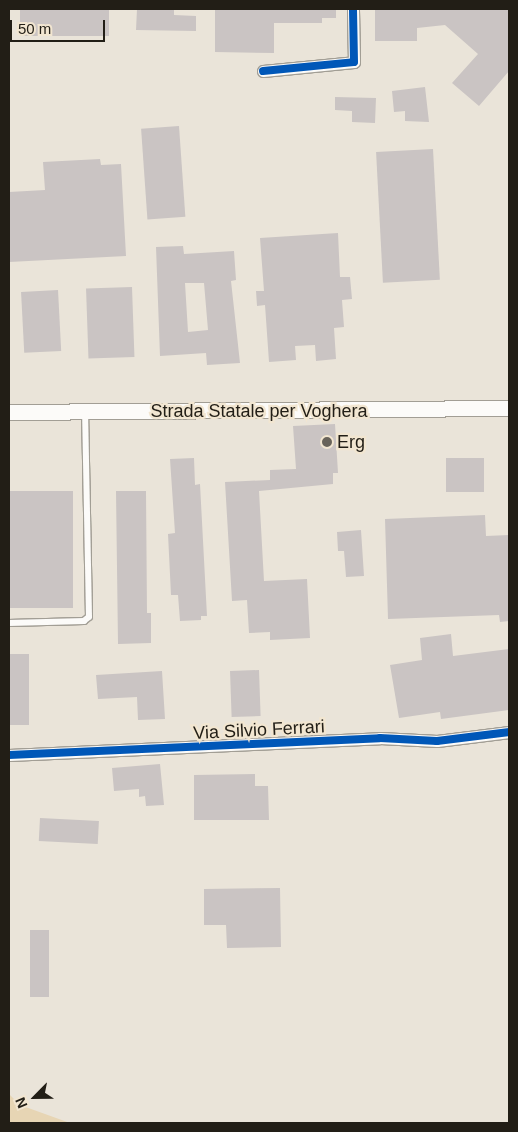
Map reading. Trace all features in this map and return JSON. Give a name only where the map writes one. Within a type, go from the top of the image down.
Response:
[{"type":"main road","name":"Strada Statale per Voghera","points":[[9,412],[509,408]]},
{"type":"street","points":[[263,72],[354,62],[354,9]]},
{"type":"street","name":"Via Silvio Ferrari","points":[[9,754],[380,738],[437,740],[509,732]]},
{"type":"lane","points":[[9,623],[84,621],[89,617],[91,608],[85,412]]},
{"type":"shaded area","points":[[9,1094],[20,1105],[70,1123],[9,1123]]},
{"type":"building","points":[[20,9],[109,9],[109,36],[20,36]]},
{"type":"building","points":[[137,9],[174,9],[174,15],[196,16],[196,31],[136,30]]},
{"type":"building","points":[[215,9],[336,9],[336,18],[322,18],[322,23],[274,23],[274,53],[215,52]]},
{"type":"building","points":[[375,9],[509,9],[509,71],[479,106],[452,83],[478,54],[445,25],[417,28],[417,41],[375,41]]},
{"type":"building","points":[[425,87],[429,122],[405,121],[405,111],[394,112],[392,91]]},
{"type":"building","points":[[335,97],[376,98],[375,123],[352,122],[352,111],[335,110]]},
{"type":"building","points":[[179,126],[185,217],[147,219],[141,129]]},
{"type":"building","points":[[433,149],[440,280],[383,283],[376,152]]},
{"type":"building","points":[[100,159],[101,165],[121,164],[126,256],[9,262],[9,192],[45,190],[43,162]]},
{"type":"building","points":[[338,233],[340,277],[350,277],[352,299],[342,300],[344,327],[334,328],[336,359],[316,361],[315,345],[295,346],[296,360],[269,362],[265,305],[257,306],[256,291],[264,291],[260,238]]},
{"type":"building","points":[[183,246],[184,254],[234,251],[236,280],[231,281],[240,363],[207,365],[206,353],[160,356],[156,247]],"holes":[[[185,283],[204,283],[208,330],[188,332]]]},
{"type":"building","points":[[132,287],[134,357],[88,359],[86,289]]},
{"type":"building","points":[[58,290],[61,351],[24,353],[21,292]]},
{"type":"building","points":[[335,424],[338,473],[333,473],[333,484],[259,491],[264,581],[307,579],[310,638],[270,640],[270,632],[249,633],[247,600],[232,601],[225,482],[270,480],[270,470],[296,469],[293,426]]},
{"type":"building","points":[[194,458],[195,485],[200,484],[207,616],[201,616],[201,620],[180,621],[178,595],[171,595],[168,534],[175,533],[170,459]]},
{"type":"building","points":[[446,458],[484,458],[484,492],[446,492]]},
{"type":"building","points":[[9,491],[73,491],[73,608],[9,608]]},
{"type":"building","points":[[116,491],[146,491],[147,613],[151,613],[151,643],[118,644]]},
{"type":"building","points":[[485,515],[486,536],[509,535],[509,621],[500,622],[499,615],[388,619],[385,519]]},
{"type":"building","points":[[361,530],[364,576],[346,577],[344,551],[338,551],[337,532]]},
{"type":"building","points":[[451,634],[453,656],[509,649],[509,710],[441,719],[440,712],[399,718],[390,665],[422,660],[420,638]]},
{"type":"building","points":[[9,654],[29,654],[29,725],[9,725]]},
{"type":"building","points":[[259,670],[261,716],[232,717],[230,671]]},
{"type":"building","points":[[162,671],[165,719],[138,720],[137,697],[98,699],[96,675]]},
{"type":"building","points":[[160,764],[164,805],[146,806],[145,796],[139,797],[139,789],[114,791],[112,768]]},
{"type":"building","points":[[255,774],[255,786],[268,786],[269,820],[194,820],[194,775]]},
{"type":"building","points":[[40,818],[99,821],[98,844],[39,841]]},
{"type":"building","points":[[280,888],[281,947],[227,948],[226,925],[204,925],[204,889]]},
{"type":"building","points":[[30,930],[49,930],[49,997],[30,997]]},
{"type":"cycle path","points":[[263,71],[354,62],[353,9]]},
{"type":"cycle path","points":[[9,755],[380,738],[437,741],[509,732]]},
{"type":"place","name":"Erg","points":[[327,442]]}]
